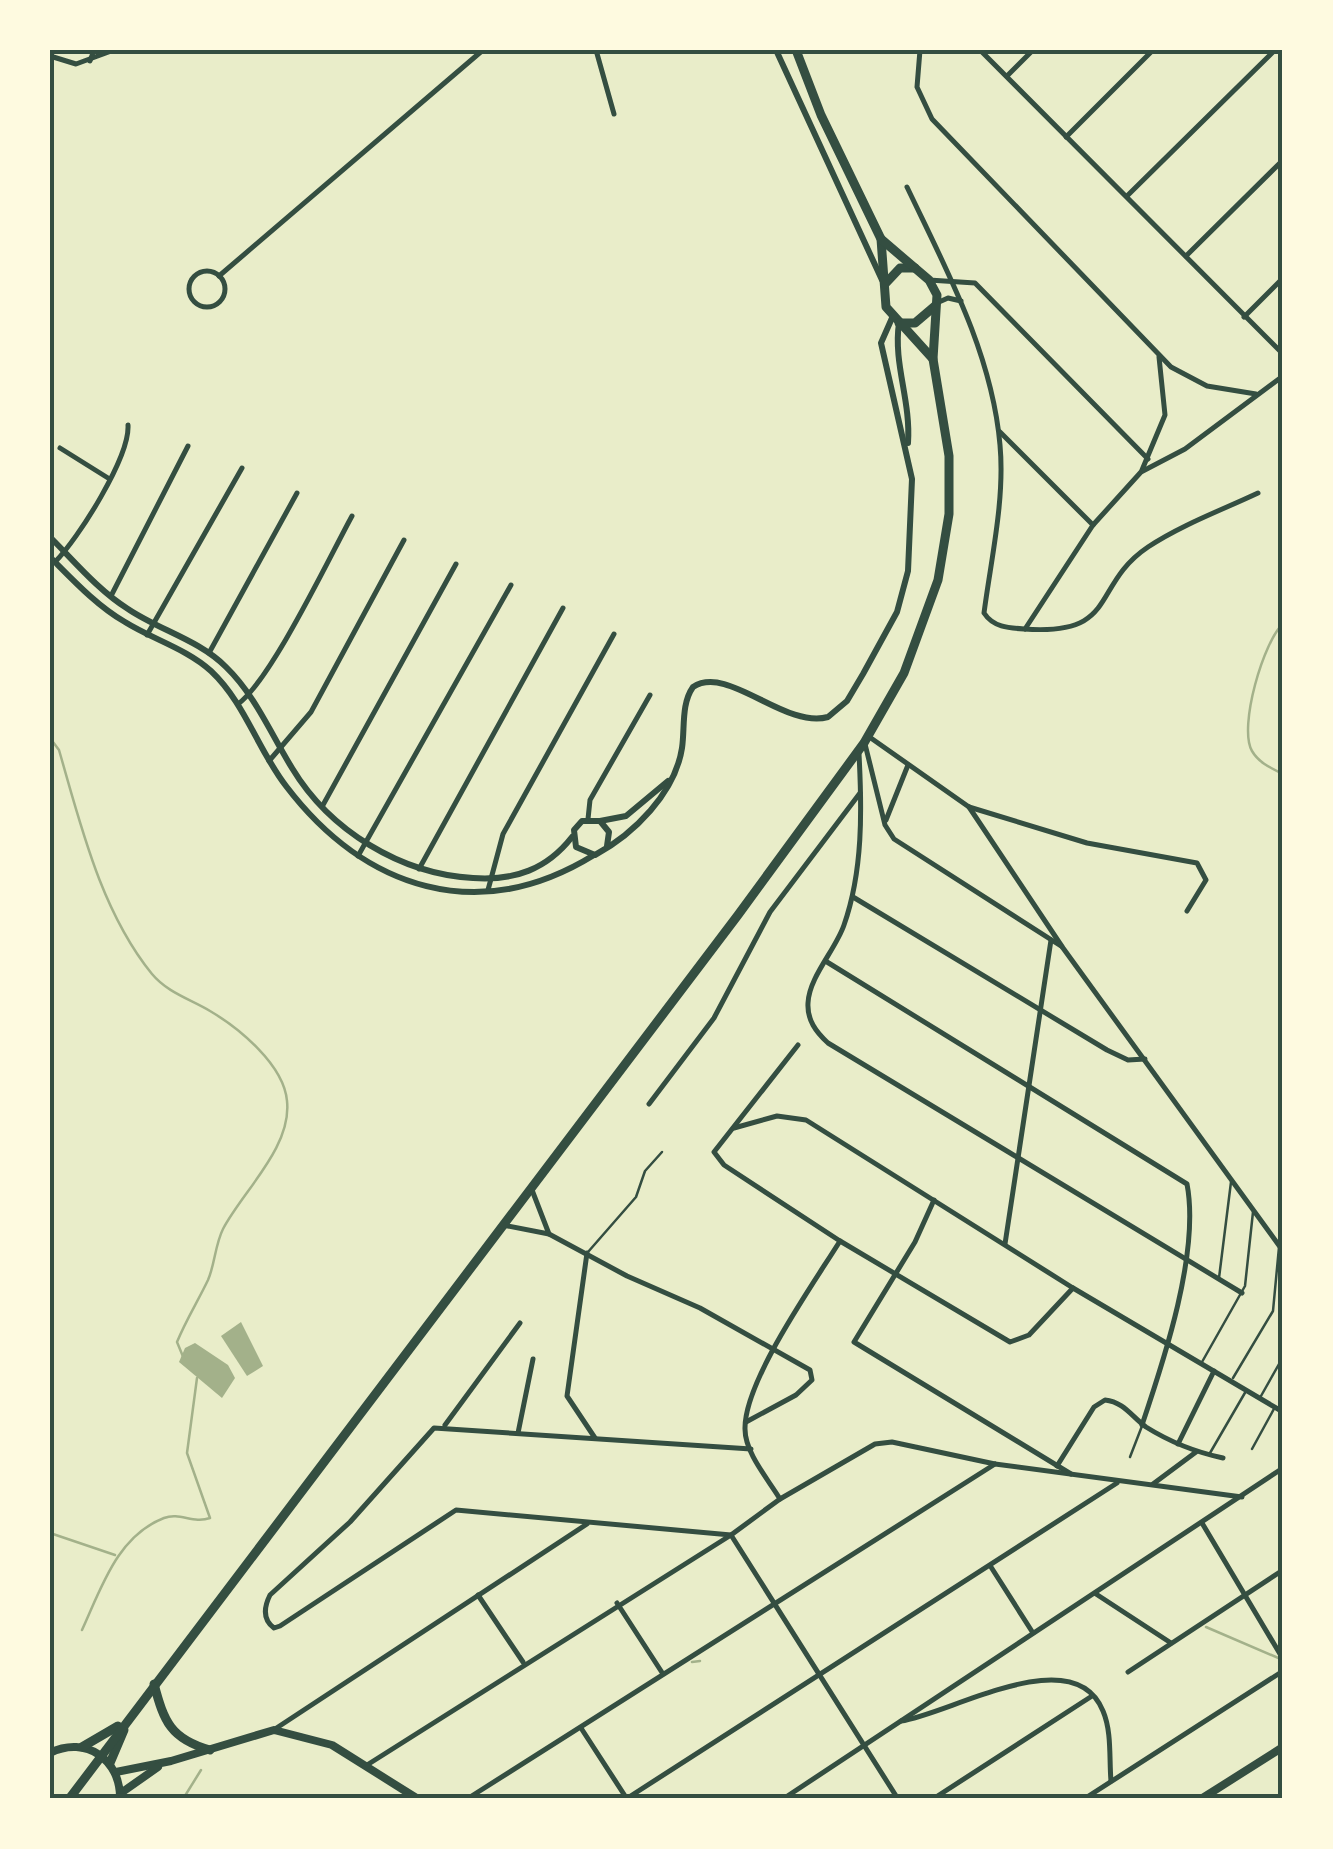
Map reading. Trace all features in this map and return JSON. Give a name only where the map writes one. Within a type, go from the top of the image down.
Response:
[{"type":"highway","points":[[796,50],[821,115],[881,239],[886,307],[933,359]]},
{"type":"highway","points":[[69,1799],[864,743],[904,673],[926,622],[945,542],[949,456],[933,359],[936,304],[929,280],[881,239]]},
{"type":"highway","points":[[884,285],[892,273],[915,268]]},
{"type":"highway","points":[[896,321],[927,316],[936,304]]},
{"type":"highway","points":[[154,1684],[163,1719],[173,1734],[210,1750]]},
{"type":"highway","points":[[82,1747],[128,1718]]},
{"type":"highway","points":[[113,1768],[128,1718]]},
{"type":"main road","points":[[113,1768],[171,1761],[274,1730],[318,1739],[418,1799]]},
{"type":"main road","points":[[50,1753],[82,1747],[101,1754],[113,1768],[121,1796],[171,1761]]},
{"type":"main road","points":[[1201,1799],[1283,1747]]},
{"type":"street","points":[[90,61],[94,50]]},
{"type":"street","points":[[50,56],[76,64],[114,50]]},
{"type":"street","points":[[219,276],[483,50]]},
{"type":"street","points":[[596,50],[614,114]]},
{"type":"street","points":[[776,50],[884,285]]},
{"type":"street","points":[[920,50],[917,87],[932,118],[1158,354],[1190,379],[1256,394]]},
{"type":"street","points":[[980,50],[1283,354]]},
{"type":"street","points":[[1006,76],[1033,50]]},
{"type":"street","points":[[1066,138],[1153,50]]},
{"type":"street","points":[[1126,196],[1275,50]]},
{"type":"street","points":[[1186,256],[1283,160]]},
{"type":"street","points":[[907,187],[962,301],[986,370],[998,430],[998,508],[984,613],[995,624],[1068,630],[1090,619],[1139,554],[1258,493]]},
{"type":"street","points":[[205,272],[219,276],[224,284],[222,299],[209,307],[195,302],[190,294],[192,279],[205,272]]},
{"type":"street","points":[[1244,318],[1283,278]]},
{"type":"street","points":[[929,280],[971,280],[985,291],[1148,460]]},
{"type":"street","points":[[936,304],[948,298],[962,301]]},
{"type":"street","points":[[896,321],[881,343],[908,449]]},
{"type":"street","points":[[128,425],[128,438],[108,478],[65,552],[52,559],[108,610],[205,666],[238,704],[269,761],[311,816],[358,856],[414,883],[449,892],[487,893],[531,886],[595,854],[653,808],[673,777],[682,748],[686,697],[699,683],[717,682],[805,717],[828,717],[847,702],[897,612],[905,588],[912,528],[910,404],[896,354],[896,321]]},
{"type":"street","points":[[1026,629],[1093,525],[1148,460],[1165,415],[1158,354]]},
{"type":"street","points":[[1141,472],[1185,449],[1283,376]]},
{"type":"street","points":[[998,430],[1093,525]]},
{"type":"street","points":[[111,596],[188,446]]},
{"type":"street","points":[[60,448],[108,478]]},
{"type":"street","points":[[147,634],[156,625],[242,468]]},
{"type":"street","points":[[209,654],[297,492]]},
{"type":"street","points":[[238,704],[250,695],[352,516]]},
{"type":"street","points":[[50,537],[111,596],[209,654],[250,695],[281,749],[323,805],[366,844],[419,870],[489,879],[546,865],[578,825],[588,819],[626,816],[673,777]]},
{"type":"street","points":[[269,761],[311,712],[404,540]]},
{"type":"street","points":[[323,805],[456,564]]},
{"type":"street","points":[[358,856],[512,585]]},
{"type":"street","points":[[419,870],[563,608]]},
{"type":"street","points":[[487,893],[503,834],[614,634]]},
{"type":"street","points":[[588,819],[590,800],[650,695]]},
{"type":"street","points":[[864,743],[908,764],[969,806],[1086,843],[1197,863],[1206,880],[1187,911]]},
{"type":"street","points":[[864,743],[851,896],[842,932],[808,996],[812,1024],[828,1042],[1242,1293]]},
{"type":"street","points":[[864,743],[884,822],[902,846],[1063,948]]},
{"type":"street","points":[[884,822],[908,764]]},
{"type":"street","points":[[649,1104],[714,1018],[770,912],[861,791]]},
{"type":"street","points":[[969,806],[1063,948],[1281,1248]]},
{"type":"street","points":[[600,821],[608,832],[607,846]]},
{"type":"street","points":[[573,836],[579,851],[595,854]]},
{"type":"street","points":[[851,896],[1119,1056],[1145,1059]]},
{"type":"street","points":[[1005,1244],[1050,940]]},
{"type":"street","points":[[827,962],[1167,1168],[1189,1187],[1184,1260],[1170,1344],[1142,1424]]},
{"type":"street","points":[[798,1045],[714,1152],[733,1172],[895,1275],[1015,1342],[1029,1335],[1073,1288]]},
{"type":"street","points":[[734,1128],[777,1116],[796,1116],[1073,1288],[1283,1412]]},
{"type":"street","points":[[531,1187],[549,1234]]},
{"type":"street","points":[[934,1200],[854,1342],[1074,1476]]},
{"type":"street","points":[[503,1224],[549,1234],[807,1367],[812,1380],[796,1395],[746,1422]]},
{"type":"street","points":[[780,1499],[750,1449],[746,1422],[774,1348],[840,1241]]},
{"type":"street","points":[[587,1254],[567,1396],[573,1412],[595,1438]]},
{"type":"street","points":[[446,1425],[520,1323]]},
{"type":"street","points":[[518,1433],[533,1359]]},
{"type":"street","points":[[1178,1444],[1214,1371]]},
{"type":"street","points":[[1057,1466],[1094,1407],[1105,1400],[1116,1402],[1142,1424],[1178,1444],[1223,1458]]},
{"type":"street","points":[[731,1535],[452,1511],[280,1626],[274,1628],[266,1619],[270,1596],[369,1502],[429,1429],[446,1425],[750,1449]]},
{"type":"street","points":[[367,1765],[523,1662],[731,1535],[780,1499],[883,1442],[1074,1476],[1242,1496]]},
{"type":"street","points":[[1151,1486],[1196,1452]]},
{"type":"street","points":[[466,1799],[995,1464]]},
{"type":"street","points":[[783,1799],[1283,1468]]},
{"type":"street","points":[[581,1728],[627,1799],[1119,1481]]},
{"type":"street","points":[[274,1730],[590,1522]]},
{"type":"street","points":[[1202,1523],[1283,1660]]},
{"type":"street","points":[[731,1535],[898,1799]]},
{"type":"street","points":[[991,1566],[1033,1633]]},
{"type":"street","points":[[1128,1672],[1283,1570]]},
{"type":"street","points":[[1096,1594],[1172,1643]]},
{"type":"street","points":[[478,1596],[523,1662]]},
{"type":"street","points":[[618,1603],[663,1674]]},
{"type":"street","points":[[1084,1799],[1283,1671]]},
{"type":"street","points":[[900,1722],[933,1716],[1026,1682],[1062,1680],[1092,1696],[1105,1717],[1110,1782]]},
{"type":"street","points":[[932,1799],[1092,1696]]},
{"type":"lane","points":[[587,1254],[636,1197],[645,1171],[662,1152]]},
{"type":"lane","points":[[1219,1280],[1232,1180]]},
{"type":"lane","points":[[1202,1363],[1242,1293],[1253,1210]]},
{"type":"lane","points":[[1231,1381],[1273,1311],[1281,1248]]},
{"type":"lane","points":[[1260,1397],[1283,1358]]},
{"type":"lane","points":[[1209,1454],[1246,1390]]},
{"type":"lane","points":[[1252,1449],[1275,1406]]},
{"type":"lane","points":[[1130,1457],[1142,1424]]},
{"type":"shaded area","points":[[241,1322],[263,1366],[247,1376],[221,1336]]},
{"type":"shaded area","points":[[195,1343],[228,1365],[235,1378],[222,1398],[179,1362],[185,1348]]},
{"type":"waterway","points":[[1283,624],[1261,665],[1248,723],[1252,751],[1283,774]]},
{"type":"waterway","points":[[50,738],[59,750],[106,895],[134,949],[165,986],[222,1018],[246,1037],[269,1061],[284,1087],[287,1118],[282,1135],[223,1229],[208,1280],[177,1342],[184,1359]]},
{"type":"waterway","points":[[82,1630],[112,1565],[134,1537],[164,1518],[210,1518],[187,1453],[197,1378]]},
{"type":"waterway","points":[[50,1533],[115,1555]]},
{"type":"waterway","points":[[1206,1627],[1283,1660]]},
{"type":"waterway","points":[[692,1662],[700,1661]]},
{"type":"waterway","points":[[183,1799],[201,1770]]}]
